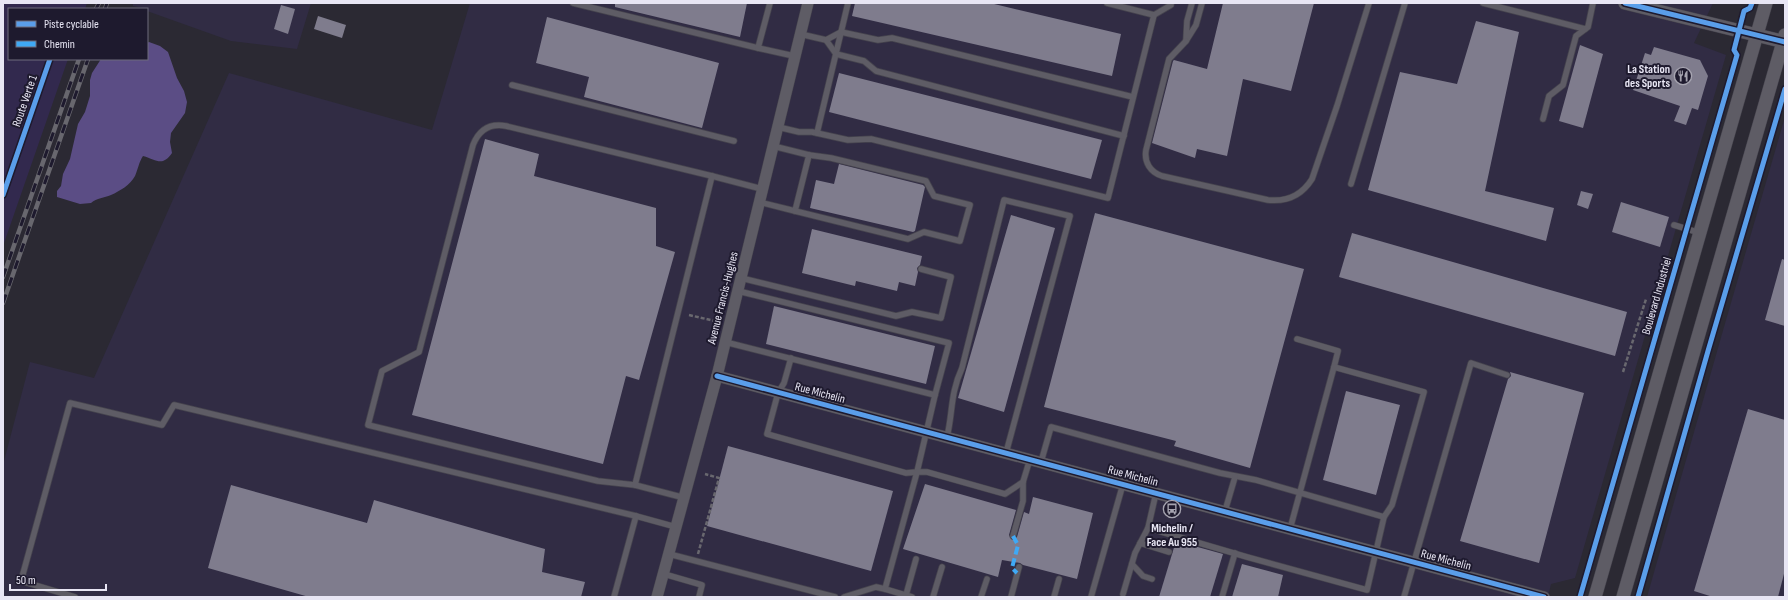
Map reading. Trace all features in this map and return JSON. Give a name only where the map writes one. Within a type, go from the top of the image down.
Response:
[{"type":"street","name":"Avenue Francis-Hughes","points":[[657,597],[717,376],[808,3]]},
{"type":"street","points":[[1623,597],[1784,40],[1757,35],[1625,3]]},
{"type":"street","name":"Boulevard Industriel","points":[[1595,597],[1766,3]]},
{"type":"street","name":"Rue Michelin","points":[[717,376],[1414,561],[1542,597]]},
{"type":"lane","points":[[573,3],[794,56]]},
{"type":"lane","points":[[758,48],[770,3]]},
{"type":"lane","points":[[817,133],[848,3]]},
{"type":"lane","points":[[1107,3],[1154,16]]},
{"type":"lane","points":[[778,127],[799,132],[817,133],[848,140],[871,139],[1108,198],[1154,16],[1171,5],[1171,3]]},
{"type":"lane","points":[[1186,41],[1187,22],[1192,3]]},
{"type":"lane","points":[[1202,3],[1196,24],[1186,41],[1169,59],[1146,150],[1145,158],[1147,165],[1152,171],[1162,176],[1268,200],[1284,200],[1298,194],[1312,179],[1337,106],[1369,3]]},
{"type":"lane","points":[[1351,184],[1405,3]]},
{"type":"lane","points":[[1483,3],[1585,29]]},
{"type":"lane","points":[[1543,119],[1548,96],[1563,85],[1576,36],[1588,26],[1593,3]]},
{"type":"lane","points":[[800,34],[826,40],[841,32],[878,40],[892,38],[1133,97]]},
{"type":"lane","points":[[826,40],[836,54],[864,61],[876,70],[1124,136]]},
{"type":"lane","points":[[512,85],[734,141]]},
{"type":"lane","points":[[685,498],[635,485],[598,482],[368,425],[382,371],[418,352],[473,145],[482,131],[493,126],[506,126],[762,189]]},
{"type":"lane","points":[[759,202],[908,239],[924,232],[960,241],[970,205],[934,196],[926,181],[831,158],[808,155],[773,146]]},
{"type":"lane","points":[[795,211],[808,155]]},
{"type":"lane","points":[[635,485],[712,176]]},
{"type":"lane","points":[[947,437],[956,380],[962,368],[1004,200],[1070,216],[1006,453]]},
{"type":"lane","points":[[1674,225],[1700,233]]},
{"type":"lane","points":[[741,278],[896,316],[912,312],[941,318],[951,277],[921,269]]},
{"type":"lane","points":[[738,291],[949,343],[917,472],[885,589]]},
{"type":"lane","points":[[1290,528],[1301,493],[1338,350],[1297,339]]},
{"type":"lane","points":[[725,342],[936,395]]},
{"type":"lane","points":[[791,358],[784,383],[778,392],[767,434],[906,473],[927,472],[1006,494],[1023,482]]},
{"type":"lane","points":[[1404,597],[1471,363],[1507,375]]},
{"type":"lane","points":[[1148,528],[1367,590],[1384,517],[1392,505],[1424,392],[1334,367]]},
{"type":"lane","points":[[75,597],[21,581],[70,403],[162,425],[174,404],[677,527]]},
{"type":"lane","points":[[1041,462],[1051,427],[1235,477],[1256,480],[1384,517]]},
{"type":"lane","points":[[1013,536],[1023,501],[1023,482],[1030,459]]},
{"type":"lane","points":[[1225,511],[1235,477]]},
{"type":"lane","points":[[1091,597],[1123,484]]},
{"type":"lane","points":[[1123,594],[1132,564],[1140,543],[1148,528],[1156,493]]},
{"type":"lane","points":[[614,597],[636,516]]},
{"type":"lane","points":[[1140,543],[1169,552]]},
{"type":"lane","points":[[1222,597],[1235,553]]},
{"type":"lane","points":[[669,554],[834,597]]},
{"type":"lane","points":[[906,595],[916,559]]},
{"type":"lane","points":[[1132,564],[1143,576],[1152,579]]},
{"type":"lane","points":[[933,597],[942,567]]},
{"type":"lane","points":[[1011,597],[1019,567]]},
{"type":"lane","points":[[664,574],[702,585],[699,597]]},
{"type":"lane","points":[[1054,597],[1059,578]]},
{"type":"lane","points":[[981,597],[987,579]]},
{"type":"lane","points":[[844,597],[876,587],[912,597]]},
{"type":"path","points":[[1623,372],[1646,299]]},
{"type":"path","points":[[689,315],[719,322]]},
{"type":"path","points":[[696,561],[719,478],[705,474]]},
{"type":"shaded area","points":[[3,3],[87,3],[85,8],[8,8],[8,60],[68,60],[3,246]]},
{"type":"shaded area","points":[[133,3],[311,3],[297,49],[231,41],[148,11],[148,8],[133,6]]},
{"type":"shaded area","points":[[470,3],[1713,3],[1694,43],[1726,55],[1575,578],[1551,584],[1548,597],[3,597],[3,465],[30,362],[94,378],[229,73],[432,130]]},
{"type":"shaded area","points":[[148,42],[160,46],[168,52],[187,102],[185,113],[171,133],[170,142],[172,153],[162,161],[143,156],[135,176],[128,185],[121,190],[91,203],[80,204],[57,197],[57,191],[61,186],[63,174],[70,159],[78,124],[85,112],[90,96],[90,80],[92,73],[100,60],[148,60]]},
{"type":"shaded area","points":[[1785,117],[1785,597],[1647,597],[1724,327]]},
{"type":"building","points":[[615,3],[747,3],[740,37],[615,7]]},
{"type":"building","points":[[855,3],[990,3],[1121,34],[1112,76],[852,16]]},
{"type":"building","points":[[1223,3],[1314,3],[1291,91],[1243,79],[1227,156],[1197,149],[1195,158],[1152,143],[1173,61],[1174,60],[1207,69]]},
{"type":"building","points":[[281,5],[295,9],[288,34],[274,29]]},
{"type":"building","points":[[318,16],[346,25],[342,38],[314,29]]},
{"type":"building","points":[[547,17],[719,63],[702,128],[584,97],[589,77],[536,63]]},
{"type":"building","points":[[1476,21],[1519,32],[1485,191],[1554,208],[1546,241],[1368,190],[1400,72],[1457,84]]},
{"type":"building","points":[[1580,45],[1603,54],[1583,128],[1559,121]]},
{"type":"building","points":[[1654,47],[1700,60],[1708,76],[1698,110],[1692,108],[1686,125],[1674,121],[1680,106],[1633,90],[1645,53],[1651,55]]},
{"type":"building","points":[[839,73],[1102,140],[1091,179],[829,112]]},
{"type":"building","points":[[485,139],[539,154],[534,176],[656,208],[656,246],[675,252],[639,380],[626,376],[603,464],[412,415]]},
{"type":"building","points":[[839,164],[923,185],[925,187],[915,231],[913,232],[810,208],[816,180],[834,184]]},
{"type":"building","points":[[1581,191],[1593,194],[1588,209],[1577,205]]},
{"type":"building","points":[[1621,202],[1669,217],[1660,247],[1612,232]]},
{"type":"building","points":[[1095,213],[1304,269],[1250,468],[1174,446],[1176,441],[1044,407]]},
{"type":"building","points":[[1011,215],[1055,228],[1004,412],[958,398]]},
{"type":"building","points":[[812,229],[922,256],[920,265],[917,268],[918,272],[915,286],[899,282],[897,291],[856,281],[855,286],[802,273]]},
{"type":"building","points":[[1352,233],[1627,312],[1615,356],[1339,277]]},
{"type":"building","points":[[1782,259],[1785,260],[1785,326],[1765,320]]},
{"type":"building","points":[[774,306],[935,346],[926,384],[766,344]]},
{"type":"building","points":[[1510,372],[1584,393],[1539,563],[1460,541],[1508,379],[1511,376]]},
{"type":"building","points":[[1346,391],[1400,405],[1376,495],[1323,480]]},
{"type":"building","points":[[1748,409],[1785,420],[1785,570],[1778,597],[1713,597],[1694,591]]},
{"type":"building","points":[[728,446],[893,491],[871,571],[707,526]]},
{"type":"building","points":[[925,484],[1016,510],[1009,535],[1012,540],[1017,537],[1024,512],[1029,514],[1033,497],[1093,513],[1077,579],[1020,563],[1002,560],[998,577],[903,549]]},
{"type":"building","points":[[231,485],[367,523],[374,500],[545,549],[542,572],[585,582],[581,597],[309,597],[208,568]]},
{"type":"building","points":[[1176,541],[1223,554],[1210,597],[1159,597]]},
{"type":"building","points":[[1242,564],[1283,575],[1278,597],[1232,597]]},
{"type":"railway","points":[[96,8],[99,3]]},
{"type":"railway","points":[[105,8],[107,3]]},
{"type":"railway","points":[[3,277],[79,60]]},
{"type":"railway","points":[[3,303],[88,60]]},
{"type":"marked path","points":[[1013,536],[1018,545],[1012,568],[1017,573]]},
{"type":"cycle path","points":[[1625,3],[1785,42]]},
{"type":"cycle path","points":[[1580,597],[1737,55],[1734,50],[1744,11],[1750,8],[1752,3]]},
{"type":"cycle path","name":"Route Verte 1","points":[[3,195],[50,60]]},
{"type":"cycle path","points":[[1638,597],[1785,89]]},
{"type":"cycle path","points":[[717,376],[1544,597]]},
{"type":"place","name":"La Station des Sports","points":[[1683,76]]},
{"type":"place","name":"Michelin / Face Au 955","points":[[1172,509]]}]
